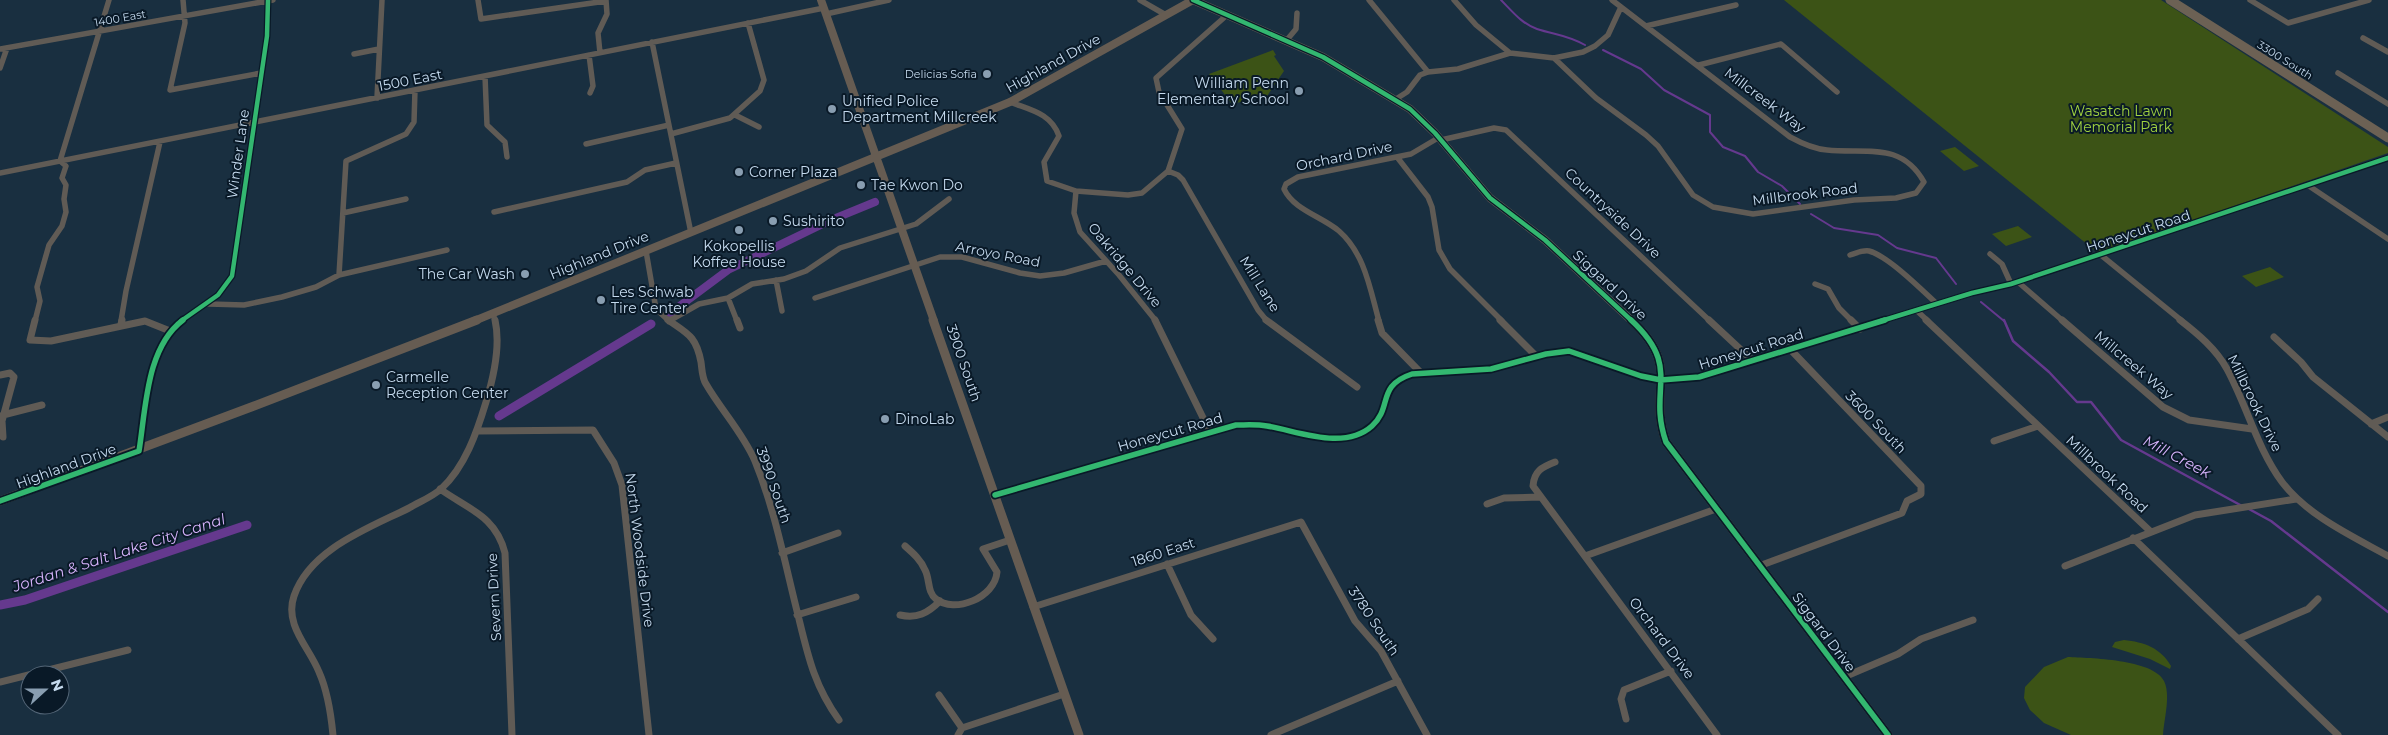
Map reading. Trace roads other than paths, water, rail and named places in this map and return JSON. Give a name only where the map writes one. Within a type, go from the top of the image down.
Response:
[{"type":"main road","name":"3900 South","points":[[821,0],[1079,735]]},
{"type":"main road","name":"Highland Drive","points":[[0,501],[139,451],[492,313],[1010,102],[1040,87],[1193,0]]},
{"type":"main road","name":"3300 South","points":[[2170,0],[2388,138]]},
{"type":"street","points":[[109,0],[60,161],[66,166],[62,178],[66,185],[64,199],[66,210],[62,226],[49,245],[37,287],[40,301],[30,336],[32,341],[59,340],[121,324],[144,322],[170,331],[159,348],[139,451]]},
{"type":"street","points":[[183,0],[186,23],[170,90],[261,73]]},
{"type":"street","name":"1400 East","points":[[0,50],[269,0]]},
{"type":"street","name":"Winder Lane","points":[[170,331],[209,304],[232,276],[267,36],[269,0]]},
{"type":"street","points":[[377,98],[382,0]]},
{"type":"street","points":[[478,0],[481,19],[606,0],[607,14],[598,33],[600,53]]},
{"type":"street","name":"1500 East","points":[[0,173],[748,23],[889,0]]},
{"type":"street","points":[[1140,0],[1166,15]]},
{"type":"street","name":"Siggard Drive","points":[[1193,0],[1322,57],[1396,99],[1424,121],[1490,198],[1545,240],[1643,331],[1658,354],[1661,380],[1658,414],[1663,435],[1670,448],[1888,735]]},
{"type":"street","points":[[1369,0],[1428,72]]},
{"type":"street","points":[[1454,0],[1476,25],[1510,53]]},
{"type":"street","name":"Millcreek Way","points":[[1612,0],[1699,65],[1784,133],[1800,142],[1825,150],[1868,150],[1892,154],[1910,162],[1921,173]]},
{"type":"street","points":[[2250,0],[2288,23],[2369,0]]},
{"type":"street","points":[[1646,26],[1736,5]]},
{"type":"street","points":[[1396,99],[1407,92],[1419,77],[1428,72],[1458,69],[1510,53],[1554,58],[1583,52],[1603,41],[1622,7]]},
{"type":"street","points":[[1286,42],[1296,29],[1297,12]]},
{"type":"street","points":[[1010,102],[1038,112],[1053,121],[1059,136],[1044,159],[1042,168],[1047,181],[1076,191],[1135,194],[1149,188],[1168,170],[1182,129],[1180,122],[1158,92],[1156,78],[1226,16]]},
{"type":"street","points":[[671,134],[716,123],[735,115],[763,85],[763,75],[748,23]]},
{"type":"street","points":[[2363,38],[2388,52]]},
{"type":"street","points":[[652,42],[691,233]]},
{"type":"street","points":[[1699,65],[1781,44],[1837,92]]},
{"type":"street","points":[[0,68],[8,48]]},
{"type":"street","points":[[354,54],[379,50]]},
{"type":"street","points":[[589,55],[593,86],[590,93]]},
{"type":"street","name":"Millbrook Road","points":[[1554,58],[1593,96],[1650,138],[1660,148],[1696,197],[1713,207],[1736,213],[1753,214],[1854,200],[1910,196],[1921,188],[1924,182],[1921,173]]},
{"type":"street","points":[[2338,73],[2388,104]]},
{"type":"street","points":[[485,76],[487,125],[505,142],[508,157]]},
{"type":"street","points":[[339,275],[346,161],[396,140],[410,129],[414,122],[415,90]]},
{"type":"street","points":[[735,115],[759,127]]},
{"type":"street","points":[[586,144],[669,125]]},
{"type":"street","name":"Countryside Drive","points":[[1440,139],[1494,128],[1506,130],[1752,360]]},
{"type":"street","name":"Orchard Drive","points":[[1421,373],[1382,333],[1362,261],[1353,246],[1338,230],[1289,199],[1284,190],[1286,184],[1298,177],[1417,152],[1440,139]]},
{"type":"street","points":[[121,324],[126,291],[160,142]]},
{"type":"street","points":[[1397,157],[1428,197],[1432,207],[1439,250],[1450,269],[1536,356]]},
{"type":"street","name":"Honeycut Road","points":[[995,495],[1236,425],[1254,423],[1325,437],[1351,436],[1366,430],[1378,421],[1392,383],[1406,375],[1491,368],[1562,351],[1576,352],[1641,376],[1661,380],[1699,377],[1916,310],[2014,283],[2309,186],[2388,158]]},
{"type":"street","points":[[494,212],[627,182],[646,170],[676,163]]},
{"type":"street","name":"Mill Lane","points":[[1168,170],[1183,180],[1258,310],[1269,323],[1357,388]]},
{"type":"street","points":[[2309,186],[2388,239]]},
{"type":"street","name":"Oakridge Drive","points":[[1076,191],[1074,213],[1080,232],[1157,323],[1210,432]]},
{"type":"street","points":[[343,213],[406,199]]},
{"type":"street","points":[[669,321],[695,305],[728,298],[752,284],[776,280],[806,271],[840,248],[920,222],[949,199]]},
{"type":"street","points":[[209,304],[244,305],[282,297],[316,287],[339,275],[447,250]]},
{"type":"street","name":"3990 South","points":[[646,251],[656,310],[669,321],[686,330],[697,344],[704,382],[748,447],[772,513],[816,685],[840,720]]},
{"type":"street","points":[[1850,255],[1866,251],[1873,253],[1908,278],[1937,304]]},
{"type":"street","points":[[1990,254],[2002,264],[2014,283]]},
{"type":"street","name":"Millbrook Drive","points":[[2101,255],[2196,333],[2215,351],[2227,369],[2252,429],[2281,482],[2296,499],[2346,533],[2388,556]]},
{"type":"street","name":"Arroyo Road","points":[[815,298],[940,257],[958,257],[1020,273],[1040,276],[1064,273],[1106,261]]},
{"type":"street","points":[[776,280],[782,311]]},
{"type":"street","name":"Millcreek Way","points":[[2014,283],[2163,407],[2189,420],[2252,429]]},
{"type":"street","points":[[1815,284],[1828,289],[1839,308],[1860,328]]},
{"type":"street","points":[[728,298],[740,328]]},
{"type":"street","name":"Millbrook Road","points":[[1916,310],[2150,532]]},
{"type":"street","points":[[333,735],[328,696],[319,671],[296,634],[293,623],[291,611],[299,584],[310,569],[332,549],[440,489],[450,478],[478,431],[497,353],[496,325],[492,313]]},
{"type":"street","points":[[2274,336],[2301,362],[2313,377],[2388,437]]},
{"type":"street","name":"3600 South","points":[[1759,566],[1902,513],[1907,501],[1921,494],[1921,486],[1789,348]]},
{"type":"street","points":[[0,375],[12,374],[13,380],[3,415],[1,427],[3,437]]},
{"type":"street","points":[[3,415],[42,406]]},
{"type":"street","points":[[2371,424],[2388,417]]},
{"type":"street","points":[[1994,441],[2038,426]]},
{"type":"street","name":"North Woodside Drive","points":[[478,431],[593,430],[619,470],[649,735]]},
{"type":"street","points":[[1540,497],[1533,486],[1533,477],[1543,466],[1555,462]]},
{"type":"street","name":"Severn Drive","points":[[440,489],[488,522],[497,531],[502,540],[505,553],[512,735]]},
{"type":"street","points":[[1487,504],[1504,498],[1540,497]]},
{"type":"street","name":"Orchard Drive","points":[[1540,497],[1672,670],[1717,735]]},
{"type":"street","points":[[2065,566],[2195,515],[2296,499]]},
{"type":"street","points":[[1585,556],[1716,509]]},
{"type":"street","name":"1860 East","points":[[1033,607],[1301,522]]},
{"type":"street","name":"3780 South","points":[[1301,522],[1355,620],[1381,651],[1427,735]]},
{"type":"street","points":[[782,554],[838,533]]},
{"type":"street","points":[[2133,538],[2338,735]]},
{"type":"street","points":[[905,546],[922,563],[927,573],[930,592],[940,601],[960,603],[989,592],[994,585],[997,572],[984,549],[1010,540]]},
{"type":"street","points":[[1168,564],[1194,621],[1202,631],[1213,639]]},
{"type":"street","points":[[797,615],[856,597]]},
{"type":"street","points":[[2238,639],[2308,609],[2318,599]]},
{"type":"street","points":[[900,615],[910,618],[922,615],[940,601]]},
{"type":"street","points":[[1844,677],[1892,657],[1921,640],[1973,620]]},
{"type":"street","points":[[0,682],[128,650]]},
{"type":"street","points":[[1626,719],[1621,699],[1624,690],[1672,670]]},
{"type":"street","points":[[1271,735],[1398,681]]},
{"type":"street","points":[[939,696],[960,732],[1064,694]]},
{"type":"waterway","name":"Mill Creek","points":[[1501,0],[1518,17],[1532,27],[1567,37],[1585,45]]},
{"type":"waterway","name":"Mill Creek","points":[[1603,50],[1641,69],[1664,90],[1710,115],[1710,132],[1723,147],[1745,156],[1758,172],[1782,186],[1800,204]]},
{"type":"waterway","name":"Jordan & Salt Lake City Canal","points":[[669,314],[728,270],[831,220],[875,202]]},
{"type":"waterway","name":"Mill Creek","points":[[1811,214],[1834,228],[1878,235],[1897,248],[1936,258],[1956,284]]},
{"type":"waterway","name":"Mill Creek","points":[[1981,302],[2004,321]]},
{"type":"waterway","name":"Mill Creek","points":[[2004,320],[2013,341],[2049,372],[2077,402],[2091,402],[2121,440],[2242,506]]},
{"type":"waterway","name":"Jordan & Salt Lake City Canal","points":[[499,416],[651,324]]},
{"type":"waterway","name":"Mill Creek","points":[[2247,508],[2271,521],[2388,612]]},
{"type":"waterway","name":"Jordan & Salt Lake City Canal","points":[[0,605],[25,600],[247,525]]},
{"type":"place","name":"Delicias Sofia","points":[[987,74]]},
{"type":"place","name":"William Penn Elementary School","points":[[1299,91]]},
{"type":"place","name":"Unified Police Department Millcreek","points":[[832,109]]},
{"type":"place","name":"Corner Plaza","points":[[739,172]]},
{"type":"place","name":"Tae Kwon Do","points":[[861,185]]},
{"type":"place","name":"Sushirito","points":[[773,221]]},
{"type":"place","name":"Kokopellis Koffee House","points":[[739,230]]},
{"type":"place","name":"The Car Wash","points":[[525,274]]},
{"type":"place","name":"Les Schwab Tire Center","points":[[601,300]]},
{"type":"place","name":"Carmelle Reception Center","points":[[376,385]]},
{"type":"place","name":"DinoLab","points":[[885,419]]},
{"type":"park label","name":"Wasatch Lawn Memorial Park","points":[[2121,120]]}]
